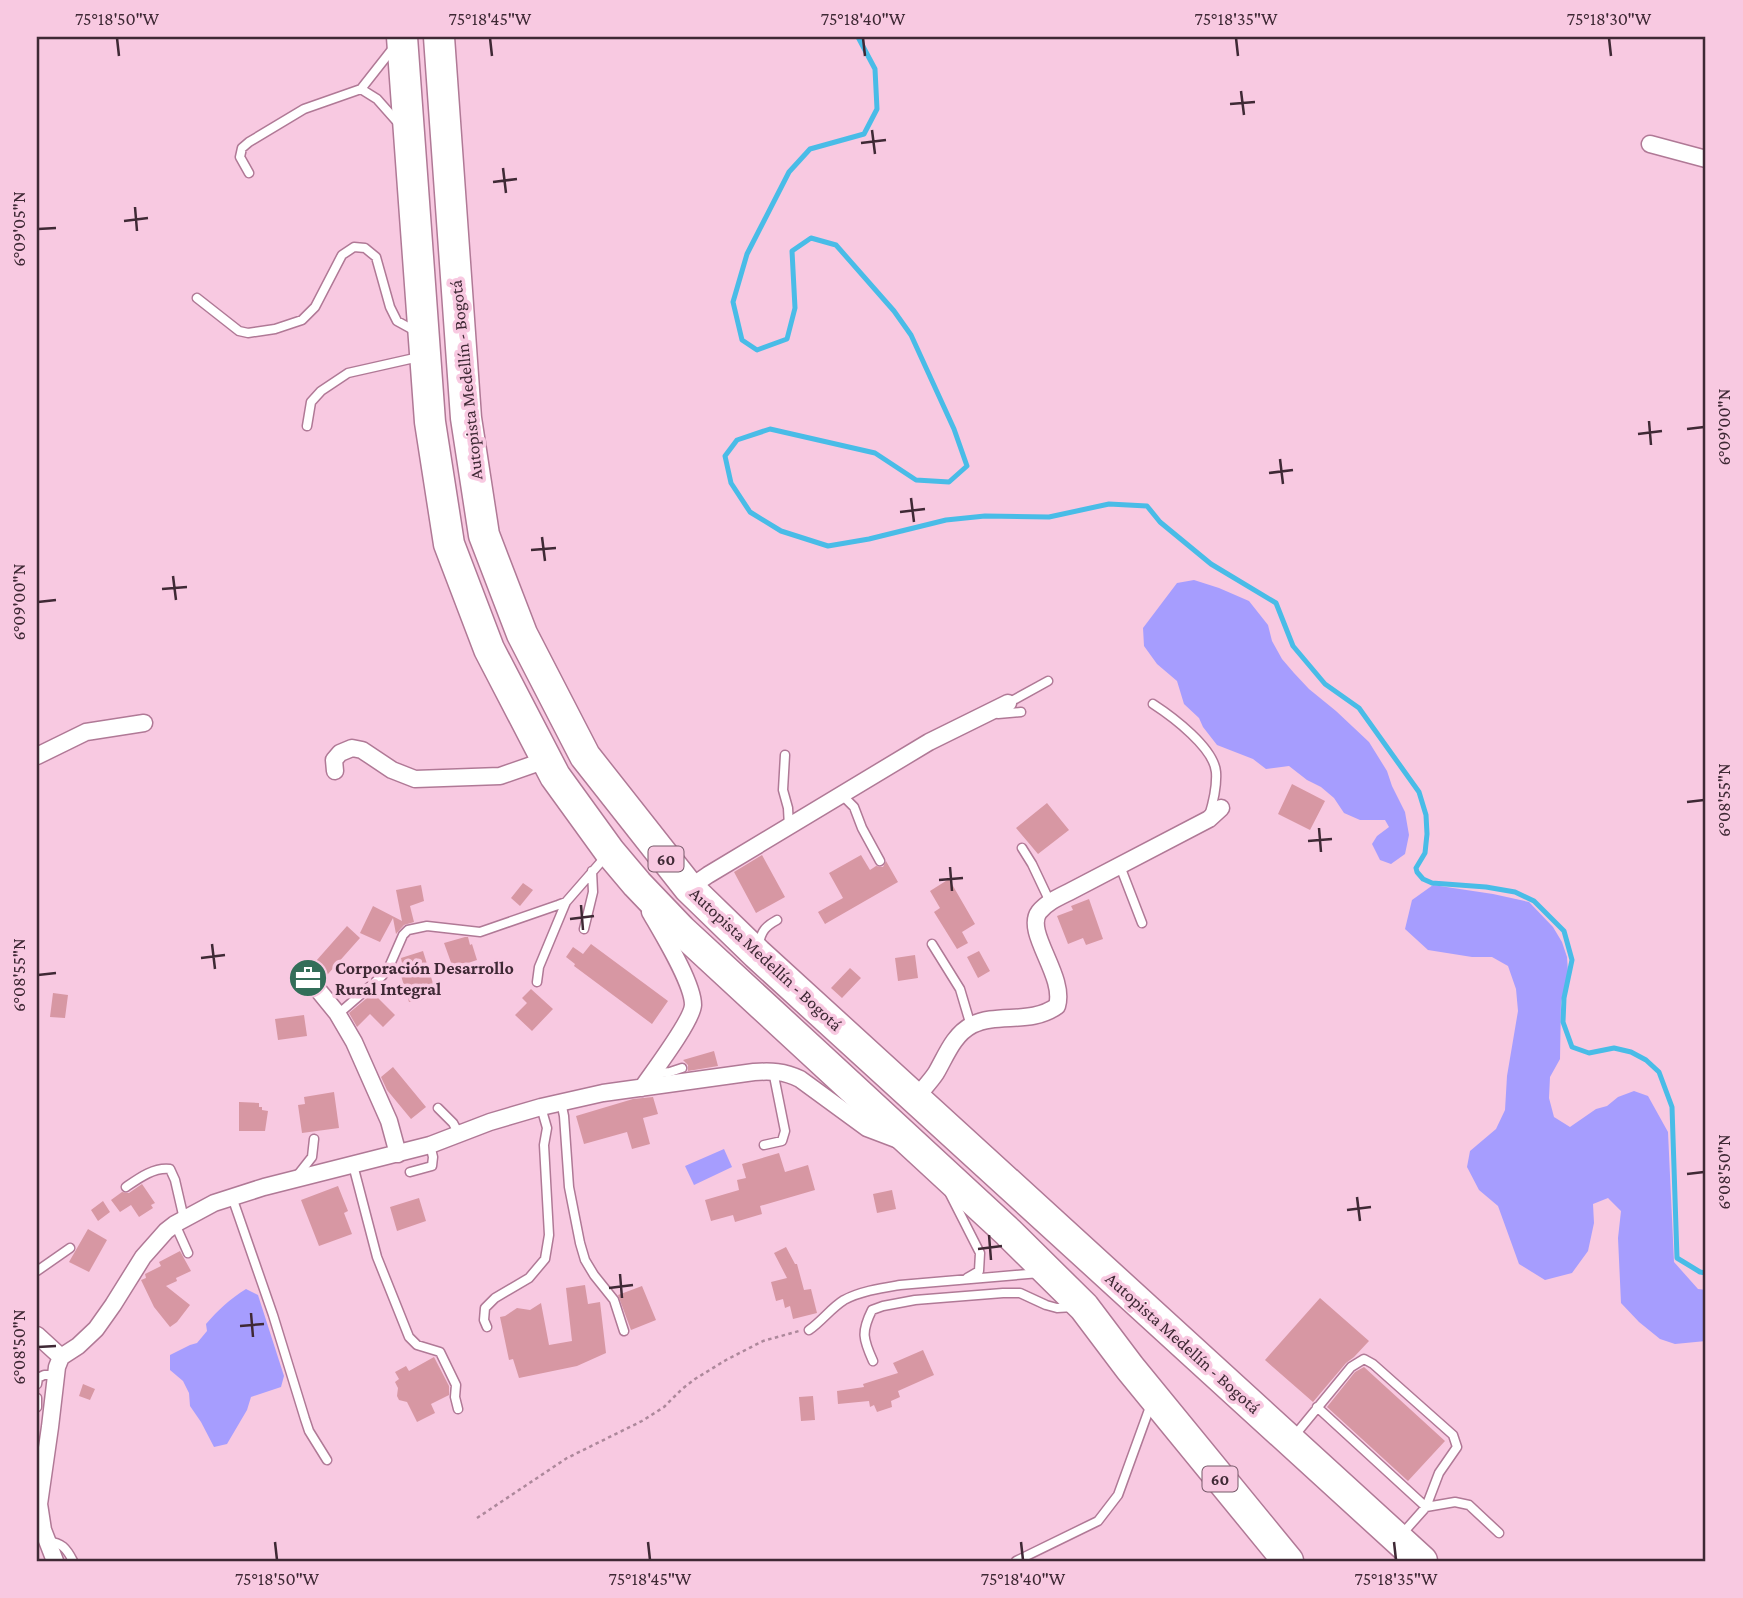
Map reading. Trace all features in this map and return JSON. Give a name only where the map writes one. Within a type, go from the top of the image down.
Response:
[{"type":"highway","name":"Autopista Medellín - Bogotá","points":[[402,37],[430,422],[449,544],[489,649],[601,861],[638,884],[729,976],[1050,1272],[1084,1307],[1285,1557]]},
{"type":"highway","name":"Autopista Medellín - Bogotá","points":[[439,37],[466,418],[484,535],[522,634],[585,756],[689,888],[757,954],[1318,1466],[1354,1515],[1390,1553],[1395,1550]]},
{"type":"highway","points":[[1395,1550],[1422,1561]]},
{"type":"street","points":[[1650,144],[1706,159]]},
{"type":"street","points":[[689,888],[929,742],[992,710],[1014,708]]},
{"type":"street","points":[[37,756],[86,732],[144,723]]},
{"type":"street","points":[[335,771],[334,761],[340,753],[352,748],[362,750],[392,771],[415,779],[500,776],[546,761]]},
{"type":"street","points":[[915,1099],[954,1041],[971,1026],[982,1021],[1043,1014],[1057,1006],[1058,984],[1035,925],[1036,916],[1050,902],[1209,819],[1221,808]]},
{"type":"street","points":[[638,884],[682,972],[693,1003],[685,1024],[647,1081]]},
{"type":"street","points":[[316,986],[337,1013],[354,1042],[389,1121],[398,1154]]},
{"type":"street","points":[[55,1561],[47,1542],[38,1504],[57,1367],[61,1357],[96,1329],[143,1256],[166,1231],[200,1210],[232,1197],[295,1179],[398,1154],[541,1107],[647,1081],[754,1072],[788,1073],[867,1128],[915,1147]]},
{"type":"street","points":[[37,1335],[61,1357]]},
{"type":"lane","points":[[249,173],[240,157],[242,148],[304,109],[361,89],[402,37]]},
{"type":"lane","points":[[361,89],[377,99],[410,135]]},
{"type":"lane","points":[[197,298],[239,331],[248,334],[275,329],[302,320],[315,307],[342,255],[354,247],[365,248],[376,257],[390,307],[397,321],[418,333],[425,345],[348,373],[321,391],[311,402],[307,426]]},
{"type":"lane","points":[[1014,708],[1048,681]]},
{"type":"lane","points":[[1153,704],[1194,737],[1213,762],[1216,782],[1209,819]]},
{"type":"lane","points":[[785,755],[783,790],[789,827]]},
{"type":"lane","points":[[841,794],[854,807],[880,861]]},
{"type":"lane","points":[[1023,848],[1050,902]]},
{"type":"lane","points":[[537,982],[539,967],[566,902],[601,861]]},
{"type":"lane","points":[[584,929],[601,861]]},
{"type":"lane","points":[[1120,866],[1142,923]]},
{"type":"lane","points":[[337,1013],[382,976],[408,930],[427,926],[480,932],[566,902]]},
{"type":"lane","points":[[757,954],[761,934],[766,926],[777,920]]},
{"type":"lane","points":[[932,944],[960,989],[971,1026]]},
{"type":"lane","points":[[647,1081],[682,1068]]},
{"type":"lane","points":[[764,1145],[782,1141],[785,1131],[773,1071]]},
{"type":"lane","points":[[561,1102],[569,1186],[580,1243],[585,1260],[614,1300],[624,1331]]},
{"type":"lane","points":[[487,1327],[484,1320],[485,1308],[495,1298],[529,1278],[545,1259],[549,1235],[544,1145],[547,1128],[541,1107]]},
{"type":"lane","points":[[438,1108],[453,1123],[459,1134]]},
{"type":"lane","points":[[295,1179],[312,1157],[314,1139]]},
{"type":"lane","points":[[410,1172],[432,1166],[430,1144]]},
{"type":"lane","points":[[353,1165],[377,1258],[409,1337],[417,1345],[440,1352],[456,1385],[458,1409]]},
{"type":"lane","points":[[126,1187],[152,1171],[170,1169],[175,1180],[180,1221],[188,1253]]},
{"type":"lane","points":[[940,1170],[980,1253],[979,1271],[964,1280]]},
{"type":"lane","points":[[232,1197],[269,1303],[304,1419],[327,1460]]},
{"type":"lane","points":[[37,1271],[70,1248]]},
{"type":"lane","points":[[809,1330],[844,1300],[863,1293],[900,1285],[1050,1272]]},
{"type":"lane","points":[[873,1361],[864,1343],[863,1332],[872,1310],[883,1306],[915,1300],[1020,1293],[1057,1308],[1084,1307]]},
{"type":"lane","points":[[1290,1441],[1351,1367],[1364,1359],[1374,1364],[1453,1435],[1457,1447],[1440,1473],[1426,1507],[1395,1550]]},
{"type":"lane","points":[[37,1384],[38,1378],[44,1375],[56,1376]]},
{"type":"lane","points":[[1016,1561],[1098,1521],[1118,1495],[1153,1396]]},
{"type":"lane","points":[[37,1398],[37,1408]]},
{"type":"lane","points":[[1317,1407],[1426,1507]]},
{"type":"lane","points":[[1426,1507],[1455,1502],[1469,1506],[1499,1532]]},
{"type":"lane","points":[[47,1542],[61,1544],[74,1561]]},
{"type":"path","points":[[477,1518],[567,1458],[664,1407],[688,1384],[726,1360],[763,1341],[809,1330]]},
{"type":"shaded area","points":[[1194,580],[1249,601],[1268,625],[1272,641],[1282,659],[1309,689],[1369,742],[1387,771],[1405,812],[1409,835],[1405,854],[1391,864],[1380,860],[1372,844],[1377,836],[1389,827],[1385,820],[1360,820],[1344,813],[1334,798],[1289,766],[1266,769],[1253,759],[1217,745],[1199,718],[1184,704],[1177,681],[1157,664],[1144,646],[1143,628],[1177,583]]},
{"type":"shaded area","points":[[1433,885],[1529,902],[1553,927],[1562,942],[1568,972],[1561,1003],[1560,1059],[1550,1077],[1549,1098],[1554,1117],[1570,1127],[1618,1097],[1634,1091],[1648,1096],[1668,1132],[1674,1262],[1698,1289],[1706,1290],[1706,1341],[1675,1344],[1660,1339],[1621,1303],[1618,1238],[1621,1211],[1608,1198],[1593,1204],[1594,1223],[1588,1251],[1572,1273],[1545,1280],[1519,1264],[1498,1206],[1479,1190],[1467,1167],[1470,1151],[1496,1129],[1505,1110],[1507,1076],[1518,1011],[1516,989],[1508,966],[1492,957],[1472,957],[1428,950],[1405,929],[1412,900]]},
{"type":"shaded area","points":[[724,1149],[732,1167],[694,1185],[685,1166]]},
{"type":"shaded area","points":[[246,1289],[258,1295],[284,1376],[281,1387],[251,1397],[247,1410],[227,1444],[214,1447],[190,1406],[189,1393],[183,1381],[170,1370],[170,1355],[197,1343],[207,1331],[206,1324],[229,1301]]},
{"type":"building","points":[[1292,784],[1325,801],[1310,830],[1278,814]]},
{"type":"building","points":[[1047,803],[1069,830],[1038,854],[1016,828]]},
{"type":"building","points":[[762,855],[785,897],[756,913],[734,872]]},
{"type":"building","points":[[861,855],[870,870],[876,866],[883,867],[886,861],[898,882],[825,924],[818,912],[843,898],[829,873]]},
{"type":"building","points":[[949,879],[975,924],[962,932],[968,943],[957,949],[934,912],[940,908],[930,891]]},
{"type":"building","points":[[523,883],[533,890],[520,906],[511,898]]},
{"type":"building","points":[[421,885],[424,901],[410,906],[414,922],[404,925],[396,934],[393,918],[380,942],[360,933],[373,906],[402,921],[396,890]]},
{"type":"building","points":[[1089,899],[1103,939],[1086,945],[1083,938],[1068,944],[1057,916],[1073,910],[1071,906]]},
{"type":"building","points":[[347,926],[360,938],[328,974],[321,978],[309,977],[305,988],[296,973],[316,961]]},
{"type":"building","points":[[468,937],[470,945],[472,944],[477,960],[453,968],[444,943]]},
{"type":"building","points":[[591,944],[668,1001],[652,1024],[574,966],[566,957],[573,947],[583,954]]},
{"type":"building","points":[[423,951],[436,993],[409,1002],[399,969],[403,968],[401,958]]},
{"type":"building","points":[[979,951],[990,971],[978,978],[967,957]]},
{"type":"building","points":[[915,955],[918,978],[898,981],[895,958]]},
{"type":"building","points":[[850,968],[861,978],[842,998],[831,988]]},
{"type":"building","points":[[531,989],[553,1009],[532,1031],[515,1015],[527,1003],[522,998]]},
{"type":"building","points":[[53,993],[68,995],[65,1018],[50,1017]]},
{"type":"building","points":[[373,993],[395,1015],[383,1027],[370,1014],[357,1027],[349,1013]]},
{"type":"building","points":[[304,1015],[307,1036],[278,1040],[275,1019]]},
{"type":"building","points":[[714,1051],[718,1066],[688,1071],[688,1065],[683,1060]]},
{"type":"building","points":[[393,1067],[426,1107],[411,1119],[387,1090],[381,1077]]},
{"type":"building","points":[[334,1092],[339,1128],[302,1133],[298,1105],[305,1104],[304,1097]]},
{"type":"building","points":[[653,1097],[658,1114],[643,1118],[650,1144],[632,1149],[627,1132],[584,1144],[576,1116],[633,1099]]},
{"type":"building","points":[[239,1102],[259,1103],[262,1110],[268,1111],[265,1131],[239,1131]]},
{"type":"building","points":[[779,1153],[785,1172],[808,1165],[815,1190],[760,1206],[762,1214],[735,1222],[733,1215],[711,1221],[705,1200],[739,1190],[737,1180],[746,1178],[742,1164]]},
{"type":"building","points":[[142,1184],[155,1203],[151,1205],[153,1208],[139,1217],[131,1205],[120,1212],[111,1200]]},
{"type":"building","points":[[338,1186],[348,1211],[344,1213],[352,1234],[319,1246],[301,1200]]},
{"type":"building","points":[[892,1190],[896,1209],[877,1213],[873,1194]]},
{"type":"building","points":[[419,1198],[426,1221],[397,1231],[390,1207]]},
{"type":"building","points":[[103,1201],[110,1212],[98,1221],[91,1210]]},
{"type":"building","points":[[88,1229],[107,1240],[89,1272],[69,1262]]},
{"type":"building","points":[[786,1247],[797,1264],[804,1290],[811,1289],[817,1313],[793,1319],[790,1306],[785,1308],[783,1299],[776,1301],[771,1282],[787,1278],[774,1253]]},
{"type":"building","points":[[180,1251],[191,1271],[166,1286],[190,1305],[170,1327],[154,1307],[141,1280],[146,1278],[145,1274],[161,1266],[159,1262]]},
{"type":"building","points":[[585,1285],[588,1304],[600,1302],[606,1353],[577,1366],[519,1378],[513,1359],[509,1360],[500,1317],[517,1308],[530,1310],[541,1303],[549,1345],[572,1341],[566,1288]]},
{"type":"building","points":[[642,1286],[656,1320],[631,1330],[618,1295]]},
{"type":"building","points":[[1320,1298],[1369,1341],[1313,1402],[1265,1360]]},
{"type":"building","points":[[923,1350],[934,1375],[898,1391],[900,1397],[891,1401],[892,1407],[877,1412],[874,1405],[870,1407],[869,1401],[838,1404],[837,1391],[864,1387],[863,1384],[898,1373],[893,1363]]},
{"type":"building","points":[[434,1357],[449,1386],[449,1395],[431,1404],[435,1413],[417,1422],[407,1402],[399,1400],[397,1396],[398,1388],[395,1382],[399,1379],[395,1372],[406,1366],[409,1371]]},
{"type":"building","points":[[1364,1367],[1445,1441],[1408,1481],[1327,1407],[1355,1372]]},
{"type":"building","points":[[83,1384],[95,1389],[90,1400],[79,1396]]},
{"type":"building","points":[[813,1396],[815,1420],[801,1421],[799,1397]]},
{"type":"waterway","points":[[858,37],[875,69],[877,109],[864,134],[810,149],[789,172],[747,254],[733,302],[742,340],[757,350],[787,339],[795,308],[792,251],[811,238],[836,245],[894,311],[911,335],[954,429],[967,466],[949,482],[916,480],[875,453],[770,429],[737,440],[725,456],[731,483],[750,512],[781,531],[828,546],[946,520],[985,516],[1049,517],[1109,504],[1147,506],[1160,522],[1211,564],[1276,603],[1293,646],[1325,684],[1359,708],[1419,792],[1426,815],[1427,834],[1425,853],[1416,868],[1417,872],[1432,883],[1515,892],[1534,901],[1564,931],[1572,960],[1564,998],[1563,1022],[1572,1047],[1589,1053],[1614,1048],[1631,1052],[1646,1060],[1659,1072],[1672,1107],[1677,1258],[1706,1273]]},
{"type":"place","name":"Corporación Desarrollo Rural Integral","points":[[308,978]]}]
